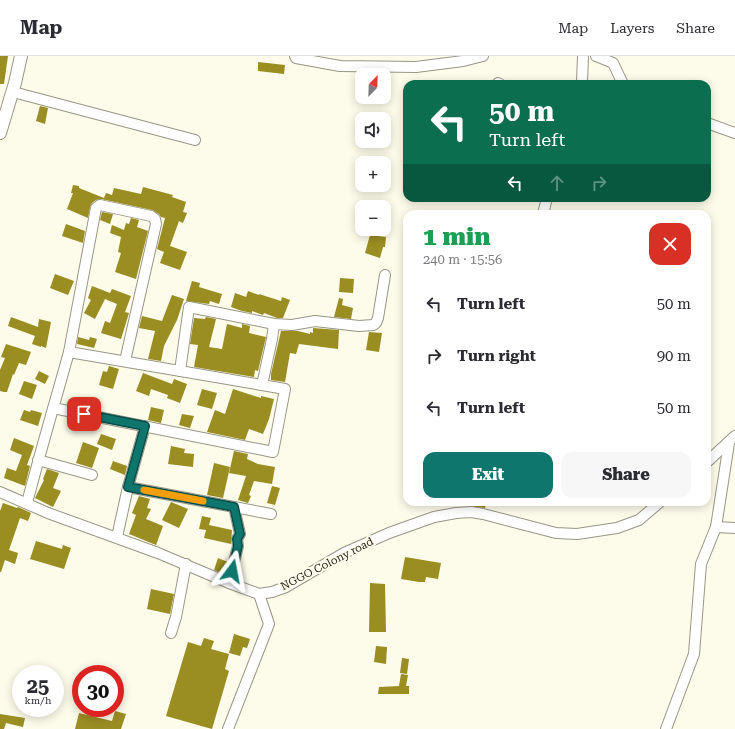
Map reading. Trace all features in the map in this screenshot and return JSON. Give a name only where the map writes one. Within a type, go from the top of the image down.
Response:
[{"type":"main road","points":[[0,133],[13,92],[22,56]]},
{"type":"street","points":[[295,56],[296,58],[340,66],[416,67],[463,61],[483,56]]},
{"type":"street","points":[[583,56],[585,80]]},
{"type":"street","points":[[596,56],[613,63],[621,80]]},
{"type":"street","points":[[13,92],[195,140]]},
{"type":"street","points":[[711,124],[735,133]]},
{"type":"street","points":[[27,503],[69,352],[96,208],[100,205],[151,216],[155,219],[156,224],[125,361]]},
{"type":"street","points":[[180,371],[189,307],[274,324],[292,325],[315,321],[359,326],[373,326],[378,318],[385,275]]},
{"type":"street","points":[[262,385],[274,324]]},
{"type":"street","points":[[53,408],[273,452],[285,389],[69,352]]},
{"type":"street","points":[[118,537],[128,487],[145,426]]},
{"type":"street","points":[[711,458],[732,440]]},
{"type":"street","points":[[666,729],[694,654],[701,564],[716,527],[732,440]]},
{"type":"street","points":[[38,460],[92,475]]},
{"type":"street","points":[[128,487],[271,514]]},
{"type":"street","points":[[0,492],[48,513],[118,537],[259,594],[269,624],[228,729]]},
{"type":"street","name":"NGGO Colony road","points":[[259,594],[272,592],[286,586],[344,552],[434,517],[470,512],[556,533],[577,534],[618,528],[639,520],[655,506]]},
{"type":"street","points":[[229,583],[238,546],[237,539],[240,534],[234,507]]},
{"type":"street","points":[[716,527],[735,528]]},
{"type":"street","points":[[171,633],[176,618],[186,564]]},
{"type":"building","points":[[0,56],[8,56],[4,84],[0,84]]},
{"type":"building","points":[[258,62],[285,65],[284,74],[258,71]]},
{"type":"building","points":[[40,106],[48,108],[45,124],[36,121]]},
{"type":"building","points":[[73,185],[79,186],[79,188],[104,198],[106,193],[112,195],[114,188],[141,194],[143,187],[173,195],[172,197],[186,202],[183,212],[187,213],[183,223],[179,221],[170,246],[187,252],[180,270],[160,263],[164,252],[157,249],[165,218],[161,217],[152,210],[101,199],[92,203],[88,218],[67,209],[73,193],[71,193]]},
{"type":"building","points":[[102,212],[113,214],[110,224],[100,220]]},
{"type":"building","points":[[131,218],[139,220],[137,227],[148,231],[136,279],[115,272],[121,253],[118,252],[121,237],[110,233],[112,225],[124,230],[126,223],[129,224]]},
{"type":"building","points":[[66,224],[85,231],[83,243],[62,236]]},
{"type":"building","points":[[370,236],[386,237],[385,247],[383,247],[380,258],[365,253]]},
{"type":"building","points":[[55,274],[74,281],[68,295],[50,288]]},
{"type":"building","points":[[340,278],[354,279],[353,293],[339,292]]},
{"type":"building","points":[[192,281],[200,283],[199,287],[222,294],[219,304],[210,301],[209,304],[186,301]]},
{"type":"building","points":[[92,286],[110,293],[112,289],[131,296],[125,312],[129,313],[121,339],[101,333],[105,321],[110,323],[117,304],[105,299],[95,319],[84,313],[91,300],[88,298]]},
{"type":"building","points":[[248,291],[281,301],[282,297],[290,300],[283,318],[277,318],[264,313],[263,315],[252,311],[252,313],[242,311],[231,307],[235,293],[246,297]]},
{"type":"building","points":[[172,295],[184,299],[177,320],[164,346],[161,361],[148,359],[155,331],[139,328],[142,316],[162,321]]},
{"type":"building","points":[[339,298],[343,299],[342,305],[353,308],[351,319],[334,317]]},
{"type":"building","points":[[11,317],[38,327],[39,319],[51,322],[46,348],[32,344],[35,336],[8,326]]},
{"type":"building","points":[[206,317],[216,319],[209,347],[222,349],[227,324],[242,328],[242,324],[250,326],[249,333],[266,337],[258,371],[255,370],[254,377],[194,367],[198,345],[190,344],[194,318],[205,319]]},
{"type":"building","points":[[313,328],[339,330],[338,349],[299,344],[296,354],[290,353],[285,382],[271,380],[281,331],[298,331],[310,334],[310,332],[313,333]]},
{"type":"building","points":[[369,332],[382,333],[379,352],[366,350]]},
{"type":"building","points":[[78,337],[89,340],[90,337],[97,339],[94,348],[77,344]]},
{"type":"building","points":[[6,344],[31,352],[26,365],[19,363],[14,375],[13,374],[7,392],[4,392],[0,391],[0,370],[5,358],[1,357]]},
{"type":"building","points":[[109,366],[119,369],[113,389],[99,385],[103,371],[107,372]]},
{"type":"building","points":[[39,371],[49,376],[45,384],[35,379]]},
{"type":"building","points":[[143,373],[172,384],[174,379],[187,384],[180,403],[167,398],[168,395],[151,389],[149,396],[136,391]]},
{"type":"building","points":[[24,381],[37,385],[32,399],[19,394]]},
{"type":"building","points":[[202,389],[217,393],[212,409],[197,405]]},
{"type":"building","points":[[233,389],[261,398],[261,396],[274,399],[269,419],[263,434],[249,429],[245,440],[207,432],[215,410],[225,414]]},
{"type":"building","points":[[151,407],[164,410],[161,423],[148,420]]},
{"type":"building","points":[[24,410],[42,413],[38,426],[20,420]]},
{"type":"building","points":[[182,414],[194,416],[190,428],[179,425]]},
{"type":"building","points":[[101,434],[116,439],[112,450],[97,444]]},
{"type":"building","points":[[14,438],[34,446],[27,465],[30,466],[25,486],[4,478],[7,468],[16,471],[22,455],[10,450]]},
{"type":"building","points":[[83,442],[99,448],[92,468],[76,463]]},
{"type":"building","points":[[171,446],[185,449],[184,453],[194,454],[193,467],[168,464]]},
{"type":"building","points":[[234,451],[248,454],[247,459],[258,464],[275,467],[272,484],[254,481],[248,503],[238,500],[246,476],[229,473]]},
{"type":"building","points":[[113,461],[127,466],[125,475],[110,469]]},
{"type":"building","points":[[214,463],[230,467],[223,498],[207,495]]},
{"type":"building","points":[[47,469],[59,473],[53,488],[61,491],[53,507],[35,498],[44,480],[43,479]]},
{"type":"building","points":[[272,486],[280,488],[275,505],[267,503]]},
{"type":"building","points":[[139,496],[150,499],[147,508],[151,509],[146,519],[163,526],[156,545],[129,534],[136,515],[132,513]]},
{"type":"building","points":[[171,502],[188,509],[179,528],[162,520]]},
{"type":"building","points":[[3,503],[17,508],[18,507],[31,513],[28,521],[20,518],[9,550],[18,553],[15,564],[5,560],[0,572],[0,511]]},
{"type":"building","points":[[467,506],[485,506],[485,508]]},
{"type":"building","points":[[202,516],[211,518],[209,525],[232,530],[231,544],[204,538],[206,530],[199,529]]},
{"type":"building","points":[[36,541],[62,549],[63,545],[71,548],[64,569],[30,559]]},
{"type":"building","points":[[405,557],[441,563],[438,579],[426,577],[425,582],[419,582],[401,579]]},
{"type":"building","points":[[218,558],[228,562],[224,574],[214,570]]},
{"type":"building","points":[[370,583],[385,584],[386,632],[369,632]]},
{"type":"building","points":[[151,589],[174,594],[170,614],[147,609]]},
{"type":"building","points":[[234,634],[250,639],[247,648],[243,647],[240,656],[229,653]]},
{"type":"building","points":[[204,638],[214,641],[211,649],[229,654],[225,669],[229,671],[212,729],[166,716],[188,642],[201,646]]},
{"type":"building","points":[[376,646],[387,647],[386,664],[374,662]]},
{"type":"building","points":[[402,658],[409,659],[407,674],[400,673]]},
{"type":"building","points":[[401,674],[408,675],[406,686],[409,686],[409,694],[378,694],[379,687],[399,686]]},
{"type":"building","points":[[124,713],[126,714],[121,729],[75,729],[78,717],[96,717],[112,721],[113,717],[124,717]]},
{"type":"building","points":[[0,714],[25,718],[23,727],[6,723],[4,729],[0,729]]},
{"type":"slow traffic","points":[[144,490],[203,501]]},
{"type":"route","points":[[84,414],[145,426],[128,487],[234,507],[240,534],[237,539],[238,546],[232,571]]}]
